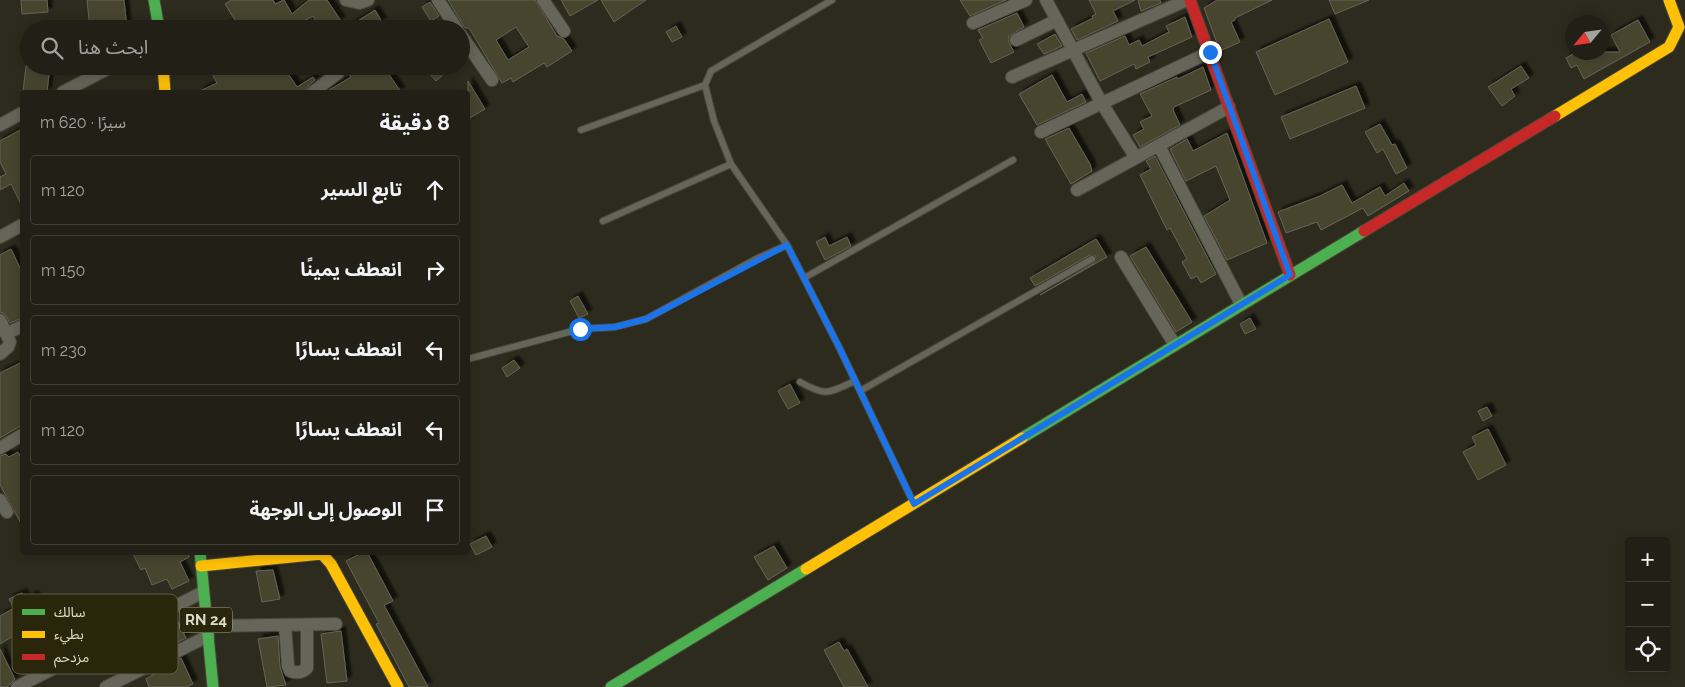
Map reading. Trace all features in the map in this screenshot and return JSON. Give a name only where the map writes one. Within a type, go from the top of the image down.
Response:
[{"type":"street","points":[[154,0],[158,20]]},
{"type":"street","points":[[160,20],[161,0]]},
{"type":"street","points":[[346,0],[359,3],[368,0]]},
{"type":"street","points":[[438,0],[451,20]]},
{"type":"street","points":[[543,0],[564,31]]},
{"type":"street","points":[[972,23],[1026,0]]},
{"type":"street","points":[[1046,0],[1101,102],[1136,158]]},
{"type":"street","points":[[612,687],[1669,47],[1679,28],[1669,0]]},
{"type":"street","points":[[1012,77],[1182,1],[1210,52],[1228,107],[1290,275]]},
{"type":"street","points":[[1016,40],[1057,20]]},
{"type":"street","points":[[470,48],[492,80]]},
{"type":"street","points":[[1041,132],[1210,52]]},
{"type":"street","points":[[67,90],[96,75]]},
{"type":"street","points":[[164,75],[165,90]]},
{"type":"street","points":[[315,90],[335,75]]},
{"type":"street","points":[[1077,190],[1228,107]]},
{"type":"street","points":[[0,125],[20,114]]},
{"type":"street","points":[[1158,146],[1242,304]]},
{"type":"street","points":[[0,237],[20,227]]},
{"type":"street","points":[[1121,257],[1175,345]]},
{"type":"street","points":[[0,320],[10,342],[8,348],[0,354]]},
{"type":"street","points":[[6,334],[20,327]]},
{"type":"street","points":[[0,448],[20,435]]},
{"type":"street","points":[[0,500],[7,512]]},
{"type":"street","name":"RN 24","points":[[200,555],[207,631],[209,685]]},
{"type":"street","points":[[201,566],[312,555]]},
{"type":"street","points":[[323,555],[332,564],[398,687]]},
{"type":"street","points":[[178,605],[203,592]]},
{"type":"street","points":[[285,625],[288,666],[290,671],[303,672],[307,668],[307,624]]},
{"type":"street","points":[[178,647],[207,631],[285,625],[336,624]]},
{"type":"street","points":[[17,687],[42,674]]},
{"type":"street","points":[[106,687],[129,674]]},
{"type":"lane","points":[[832,0],[711,71],[704,85],[714,121],[732,164],[787,245],[914,504]]},
{"type":"lane","points":[[582,130],[704,85]]},
{"type":"lane","points":[[804,278],[1013,160]]},
{"type":"lane","points":[[604,221],[732,164]]},
{"type":"lane","points":[[470,358],[580,329],[615,327],[646,319],[787,245]]},
{"type":"lane","points":[[860,391],[1092,260]]},
{"type":"lane","points":[[800,382],[820,393],[829,392],[855,381]]},
{"type":"building","points":[[21,0],[47,0],[48,12],[22,14]]},
{"type":"building","points":[[87,0],[124,0],[126,20],[89,20]]},
{"type":"building","points":[[231,0],[273,0],[275,4],[284,0],[292,14],[309,0],[327,0],[340,20],[315,20],[313,16],[306,20],[235,20],[225,4]]},
{"type":"building","points":[[448,0],[535,0],[557,36],[564,39],[572,51],[547,67],[544,63],[513,82],[511,78],[502,83],[470,30],[470,20],[460,20]],"holes":[[[516,27],[529,47],[508,60],[496,40]]]},
{"type":"building","points":[[561,0],[598,0],[570,16]]},
{"type":"building","points":[[601,0],[646,0],[614,22]]},
{"type":"building","points":[[960,0],[1006,0],[970,16]]},
{"type":"building","points":[[1089,0],[1135,0],[1113,11],[1118,21],[1077,40],[1071,29],[1093,18],[1092,16],[1096,14]]},
{"type":"building","points":[[1138,0],[1160,0],[1161,3],[1141,11]]},
{"type":"building","points":[[1217,0],[1272,0],[1235,18],[1231,22],[1240,42],[1220,51],[1204,8]]},
{"type":"building","points":[[1329,0],[1369,0],[1335,14]]},
{"type":"building","points":[[430,2],[439,16],[430,20],[422,7]]},
{"type":"building","points":[[375,10],[381,20],[359,20]]},
{"type":"building","points":[[1017,13],[1024,27],[1009,36],[1009,43],[1014,52],[991,63],[979,40],[983,38],[978,30]]},
{"type":"building","points":[[1185,17],[1192,37],[1148,57],[1150,62],[1136,69],[1134,64],[1100,81],[1086,53],[1125,36],[1129,45],[1139,40],[1142,46],[1169,32],[1166,26]]},
{"type":"building","points":[[1329,19],[1348,62],[1275,95],[1256,52]]},
{"type":"building","points":[[1638,20],[1650,42],[1584,79],[1577,65],[1571,68],[1567,60],[1610,60],[1610,52],[1620,52],[1611,35]]},
{"type":"building","points":[[676,26],[682,37],[672,42],[666,32]]},
{"type":"building","points":[[1055,34],[1062,46],[1044,54],[1037,44]]},
{"type":"building","points":[[1521,66],[1529,78],[1511,89],[1515,96],[1502,106],[1488,87]]},
{"type":"building","points":[[1203,67],[1211,90],[1174,107],[1173,110],[1180,125],[1140,147],[1133,135],[1144,129],[1140,122],[1152,116],[1140,94]]},
{"type":"building","points":[[25,75],[49,75],[47,90],[23,90]]},
{"type":"building","points":[[213,75],[289,75],[297,87],[313,77],[315,80],[306,90],[202,90],[217,83]]},
{"type":"building","points":[[350,75],[389,75],[400,90],[329,90],[351,77]]},
{"type":"building","points":[[431,75],[443,75],[436,81]]},
{"type":"building","points":[[1052,75],[1067,102],[1082,94],[1086,102],[1037,125],[1019,94]]},
{"type":"building","points":[[468,81],[485,109],[470,118],[470,90],[468,90]]},
{"type":"building","points":[[1356,86],[1365,108],[1290,139],[1281,117]]},
{"type":"building","points":[[1380,124],[1392,145],[1395,144],[1407,168],[1396,174],[1383,149],[1377,153],[1365,132]]},
{"type":"building","points":[[1069,128],[1090,164],[1092,171],[1071,184],[1045,139]]},
{"type":"building","points":[[20,130],[20,202],[11,184],[0,190],[0,177],[6,174],[0,162],[0,141]]},
{"type":"building","points":[[1227,133],[1267,243],[1227,260],[1204,216],[1230,200],[1216,166],[1186,181],[1170,149],[1187,139],[1193,151]]},
{"type":"building","points":[[1155,156],[1216,274],[1201,283],[1197,276],[1191,279],[1182,262],[1187,259],[1170,228],[1167,230],[1140,175],[1151,169],[1146,161]]},
{"type":"building","points":[[1404,183],[1409,191],[1368,216],[1363,208],[1321,230],[1317,222],[1286,233],[1278,212],[1320,196],[1342,185],[1352,203],[1380,187],[1385,196]]},
{"type":"building","points":[[825,237],[829,246],[847,237],[851,246],[825,260],[816,242]]},
{"type":"building","points":[[1096,239],[1107,257],[1040,295],[1094,263],[1096,256],[1090,255],[1035,286],[1030,278]]},
{"type":"building","points":[[1146,247],[1192,322],[1176,332],[1130,256]]},
{"type":"building","points":[[11,249],[20,268],[20,319],[10,323],[5,314],[0,312],[0,255]]},
{"type":"building","points":[[578,296],[588,314],[579,318],[570,301]]},
{"type":"building","points":[[1250,318],[1256,329],[1245,334],[1240,324]]},
{"type":"building","points":[[514,360],[520,368],[507,377],[502,368]]},
{"type":"building","points":[[20,363],[20,426],[0,438],[0,373]]},
{"type":"building","points":[[790,384],[800,403],[788,409],[778,391]]},
{"type":"building","points":[[1487,407],[1492,416],[1483,421],[1478,411]]},
{"type":"building","points":[[1488,429],[1506,465],[1478,480],[1463,452],[1476,445],[1472,437]]},
{"type":"building","points":[[18,452],[20,456],[20,521],[0,485],[0,456],[6,454],[9,457]]},
{"type":"building","points":[[486,536],[492,547],[476,555],[470,544]]},
{"type":"building","points":[[774,546],[787,568],[768,580],[754,557]]},
{"type":"building","points":[[134,555],[189,555],[189,557],[180,562],[189,581],[172,589],[167,579],[152,585],[145,568],[141,570]]},
{"type":"building","points":[[357,555],[369,555],[393,601],[384,605],[428,687],[409,687],[376,624],[379,623],[346,561]]},
{"type":"building","points":[[273,570],[280,599],[262,602],[256,571]]},
{"type":"building","points":[[12,609],[12,637],[0,644],[0,616]]},
{"type":"building","points":[[178,622],[186,638],[178,642]]},
{"type":"building","points":[[341,631],[347,681],[327,683],[321,634]]},
{"type":"building","points":[[278,636],[280,667],[286,685],[267,687],[258,639]]},
{"type":"building","points":[[839,642],[844,651],[847,649],[868,687],[844,687],[824,650]]},
{"type":"building","points":[[0,649],[15,679],[7,687],[0,687]]},
{"type":"building","points":[[181,658],[193,684],[186,687],[149,687],[146,679],[154,674],[178,674],[178,660]]},
{"type":"traffic: fast","points":[[154,0],[157,20]]},
{"type":"traffic: fast","points":[[1022,438],[1364,231]]},
{"type":"traffic: fast","points":[[200,555],[213,687]]},
{"type":"traffic: fast","points":[[611,687],[806,569]]},
{"type":"traffic: slow","points":[[1555,116],[1669,47],[1679,27],[1669,0]]},
{"type":"traffic: slow","points":[[164,75],[165,90]]},
{"type":"traffic: slow","points":[[806,569],[1022,438]]},
{"type":"traffic: slow","points":[[201,566],[312,555]]},
{"type":"traffic: slow","points":[[323,555],[331,564],[398,687]]},
{"type":"traffic: jam","points":[[1190,0],[1290,275]]},
{"type":"traffic: jam","points":[[1364,231],[1555,116]]},
{"type":"route","points":[[580,329],[615,327],[646,319],[684,300],[756,259],[787,245],[839,347],[914,504],[1290,275],[1228,107],[1210,52]]}]
